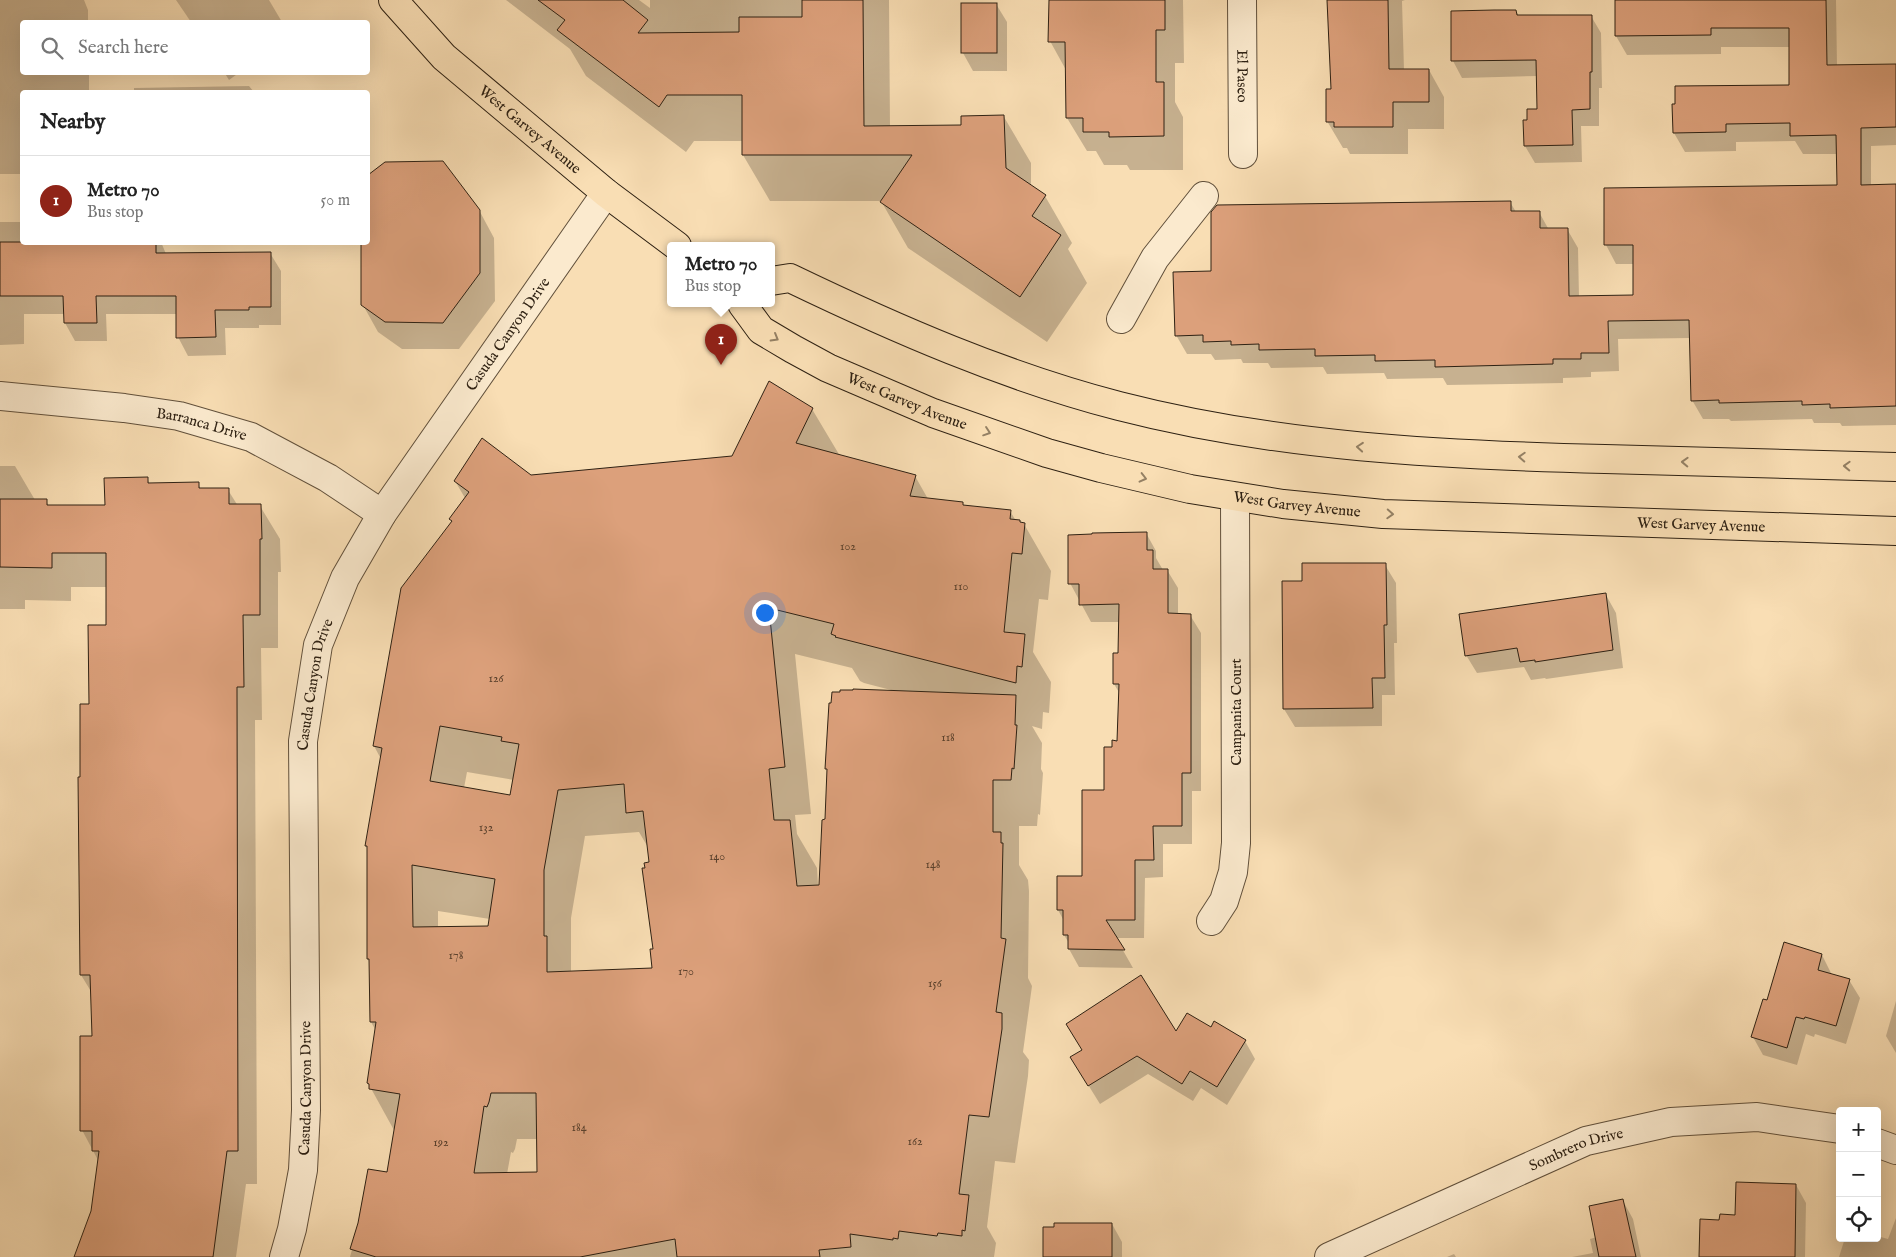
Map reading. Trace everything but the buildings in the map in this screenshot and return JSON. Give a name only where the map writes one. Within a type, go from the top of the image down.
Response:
[{"type":"main road","name":"West Garvey Avenue","points":[[393,0],[444,57],[606,193],[672,242]]},
{"type":"main road","points":[[775,280],[790,278],[928,340],[1012,374],[1120,406],[1234,430],[1341,445],[1454,454],[1896,467]]},
{"type":"main road","name":"West Garvey Avenue","points":[[744,307],[761,330],[793,349],[828,368],[932,413],[1101,468],[1235,497],[1334,510],[1383,514],[1896,531]]},
{"type":"street","name":"El Paseo","points":[[1242,0],[1243,154]]},
{"type":"street","name":"Casuda Canyon Drive","points":[[284,1257],[292,1229],[303,1170],[306,1110],[303,741],[318,645],[345,578],[382,514],[606,193]]},
{"type":"street","points":[[1121,319],[1156,258],[1204,196]]},
{"type":"street","name":"Barranca Drive","points":[[0,396],[124,408],[178,416],[251,437],[328,478],[382,514]]},
{"type":"street","name":"Campanita Court","points":[[1210,921],[1224,901],[1233,872],[1236,842],[1235,497]]},
{"type":"street","name":"Sombrero Drive","points":[[1329,1257],[1586,1141],[1672,1122],[1757,1117],[1836,1128]]},
{"type":"street","points":[[1881,1144],[1896,1150]]},
{"type":"place","name":"Metro 70","points":[[721,365]]}]
